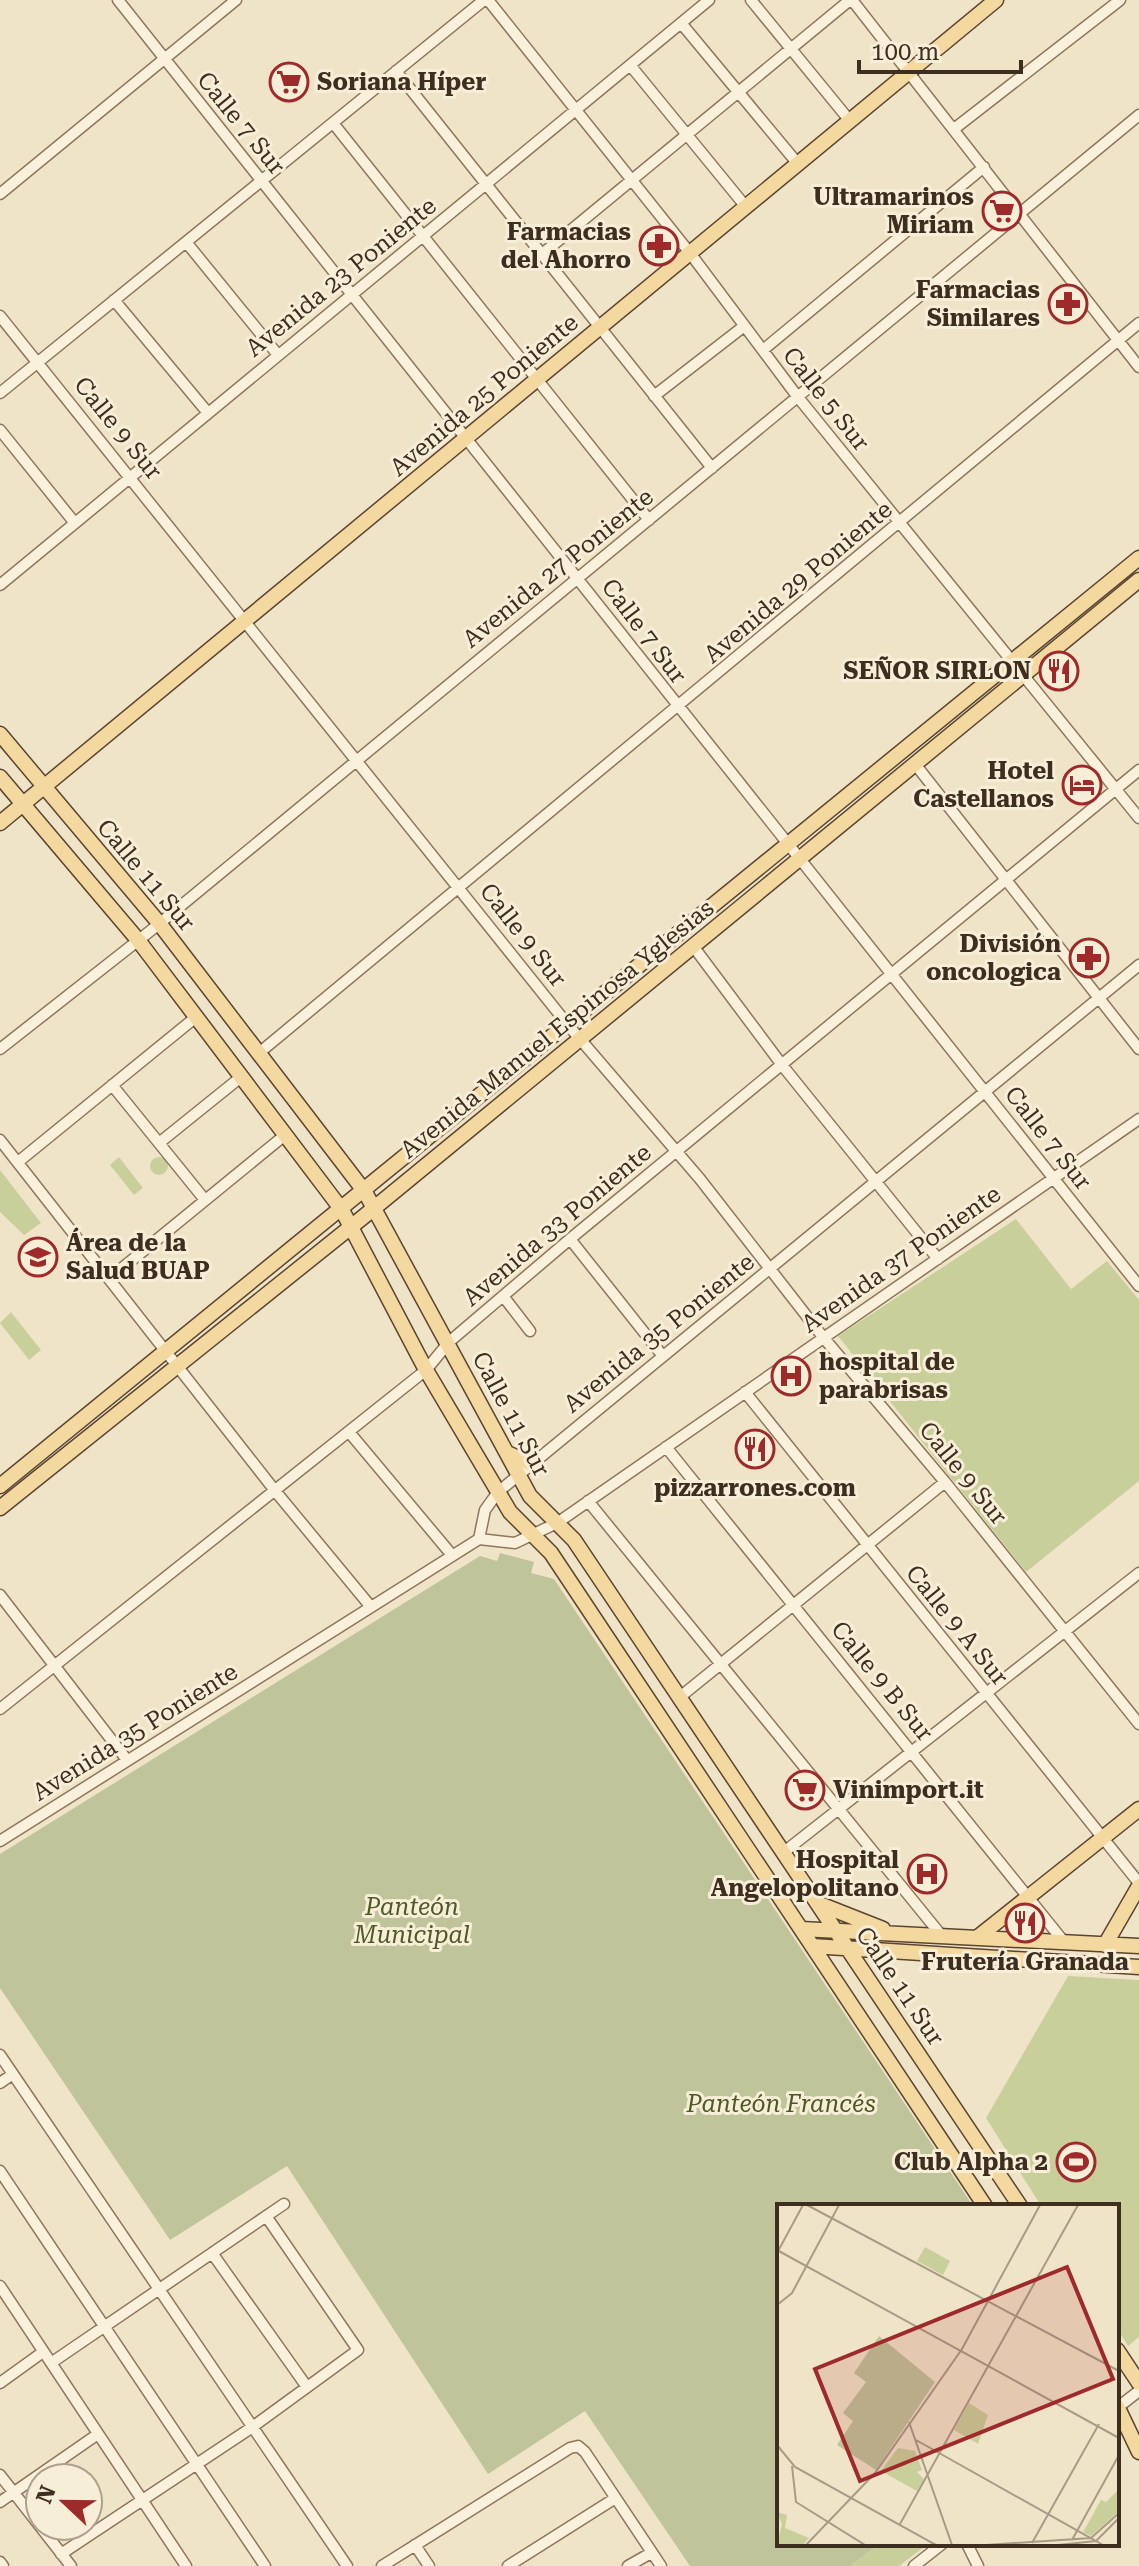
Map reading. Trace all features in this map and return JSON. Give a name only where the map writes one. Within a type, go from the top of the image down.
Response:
[{"type":"main road","name":"Avenida 25 Poniente","points":[[0,823],[996,0]]},
{"type":"main road","name":"Avenida Manuel Espinosa Yglesias","points":[[0,1508],[351,1228],[915,764],[1139,558]]},
{"type":"main road","name":"Avenida Manuel Espinosa Yglesias","points":[[0,1486],[788,847],[1018,669],[1138,582]]},
{"type":"main road","name":"Calle 11 Sur","points":[[0,734],[159,923],[365,1192],[530,1496],[574,1540],[1019,2204]]},
{"type":"main road","name":"Calle 11 Sur","points":[[0,777],[138,940],[342,1210],[426,1370],[510,1512],[551,1553],[984,2204]]},
{"type":"main road","points":[[506,1452],[532,1464]]},
{"type":"main road","points":[[978,1937],[1139,1809]]},
{"type":"main road","points":[[1105,1945],[1139,1884]]},
{"type":"main road","points":[[817,1903],[894,1933]]},
{"type":"main road","points":[[801,1929],[1139,1946]]},
{"type":"main road","points":[[812,1946],[1139,1967]]},
{"type":"main road","points":[[1119,2353],[1139,2383]]},
{"type":"main road","points":[[1119,2411],[1139,2452]]},
{"type":"street","name":"Calle 7 Sur","points":[[118,0],[1139,1286]]},
{"type":"street","points":[[0,194],[236,0]]},
{"type":"street","points":[[0,393],[486,0]]},
{"type":"street","name":"Calle 5 Sur","points":[[486,0],[690,253],[797,396],[1139,818]]},
{"type":"street","name":"Avenida 23 Poniente","points":[[0,585],[709,0]]},
{"type":"street","points":[[751,0],[850,121]]},
{"type":"street","points":[[542,254],[851,0],[1139,367]]},
{"type":"street","points":[[954,129],[1120,0]]},
{"type":"street","points":[[681,23],[798,164]]},
{"type":"street","points":[[630,65],[746,207]]},
{"type":"street","points":[[396,71],[712,468]]},
{"type":"street","name":"Avenida 27 Poniente","points":[[0,1049],[159,923],[1139,115]]},
{"type":"street","points":[[333,123],[649,520]]},
{"type":"street","points":[[763,350],[984,167]]},
{"type":"street","points":[[186,242],[278,355]]},
{"type":"street","points":[[114,300],[208,413]]},
{"type":"street","name":"Calle 9 Sur","points":[[0,316],[247,620],[568,1025],[676,1150],[823,1337],[945,1482],[1139,1724]]},
{"type":"street","name":"Avenida 29 Poniente","points":[[259,1053],[1139,323]]},
{"type":"street","points":[[654,396],[743,327]]},
{"type":"street","points":[[0,430],[74,522]]},
{"type":"street","points":[[1126,569],[1138,582]]},
{"type":"street","points":[[915,764],[1139,1049]]},
{"type":"street","name":"Avenida 33 Poniente","points":[[0,1709],[426,1370],[449,1342],[570,1239],[1139,770]]},
{"type":"street","points":[[693,946],[782,1065],[938,1259]]},
{"type":"street","name":"Avenida 35 Poniente","points":[[0,1841],[479,1539],[485,1510],[498,1492],[1139,965]]},
{"type":"street","points":[[18,1162],[196,1017]]},
{"type":"street","points":[[159,1143],[241,1077]]},
{"type":"street","points":[[112,1085],[205,1200]]},
{"type":"street","name":"Avenida 37 Poniente","points":[[479,1539],[503,1544],[534,1537],[557,1523],[1054,1178],[1137,1124]]},
{"type":"street","points":[[110,1278],[285,1135]]},
{"type":"street","points":[[0,1140],[276,1492],[371,1607]]},
{"type":"street","points":[[570,1239],[662,1355]]},
{"type":"street","points":[[503,1296],[530,1331]]},
{"type":"street","name":"Calle 9 A Sur","points":[[745,1392],[1139,1884]]},
{"type":"street","points":[[349,1432],[451,1554]]},
{"type":"street","name":"Calle 9 B Sur","points":[[666,1447],[913,1750],[1064,1942]]},
{"type":"street","points":[[680,1697],[945,1482]]},
{"type":"street","points":[[588,1501],[941,1935]]},
{"type":"street","points":[[784,1852],[1138,1575]]},
{"type":"street","points":[[0,1595],[127,1760]]},
{"type":"street","points":[[0,2055],[347,2566]]},
{"type":"street","points":[[0,2083],[13,2074]]},
{"type":"street","points":[[0,2171],[265,2566]]},
{"type":"street","points":[[51,2363],[284,2204]]},
{"type":"street","points":[[61,2554],[251,2428],[358,2350],[266,2216]]},
{"type":"street","points":[[212,2253],[307,2387]]},
{"type":"street","points":[[0,2286],[186,2566]]},
{"type":"street","points":[[0,2383],[43,2352]]},
{"type":"street","points":[[1119,2406],[1139,2391]]},
{"type":"street","points":[[0,2502],[98,2434]]},
{"type":"street","points":[[382,2566],[578,2446],[661,2566]]},
{"type":"street","points":[[0,2475],[71,2566]]},
{"type":"street","points":[[508,2566],[614,2499]]},
{"type":"street","points":[[415,2545],[429,2566]]},
{"type":"street","points":[[914,2566],[939,2546]]},
{"type":"street","points":[[968,2546],[978,2566]]},
{"type":"street","points":[[628,2566],[651,2553]]},
{"type":"green space","points":[[119,1157],[143,1188],[134,1195],[110,1165]]},
{"type":"green space","points":[[155,1157],[163,1157],[168,1166],[166,1173],[155,1175],[150,1170],[150,1162]]},
{"type":"green space","points":[[0,1170],[41,1223],[24,1235],[0,1212]]},
{"type":"green space","points":[[1016,1219],[1071,1289],[1107,1261],[1139,1300],[1139,1481],[1026,1572],[838,1336]]},
{"type":"green space","points":[[11,1312],[41,1350],[29,1360],[0,1323]]},
{"type":"green space","name":"Panteón Municipal","points":[[500,1553],[534,1562],[531,1573],[554,1579],[972,2204],[777,2204],[777,2546],[877,2546],[849,2566],[690,2566],[585,2411],[488,2474],[287,2166],[170,2240],[0,1988],[0,1854],[480,1556],[497,1561]]},
{"type":"green space","name":"Club Alpha 2","points":[[1068,1976],[1139,1980],[1139,2337],[1128,2346],[1119,2331],[1119,2204],[1040,2204],[986,2118]]},
{"type":"green space","points":[[877,2546],[925,2546],[899,2566],[849,2566]]},
{"type":"place","name":"Soriana Híper","points":[[289,82]]},
{"type":"place","name":"Ultramarinos Miriam","points":[[1002,211]]},
{"type":"place","name":"Farmacias del Ahorro","points":[[659,246]]},
{"type":"place","name":"Farmacias Similares","points":[[1068,304]]},
{"type":"place","name":"SEÑOR SIRLON","points":[[1059,671]]},
{"type":"place","name":"Hotel Castellanos","points":[[1082,785]]},
{"type":"place","name":"División oncologica","points":[[1089,958]]},
{"type":"place","name":"Área de la Salud BUAP","points":[[38,1257]]},
{"type":"place","name":"hospital de parabrisas","points":[[791,1376]]},
{"type":"place","name":"pizzarrones.com","points":[[755,1449]]},
{"type":"place","name":"Vinimport.it","points":[[805,1790]]},
{"type":"place","name":"Hospital Angelopolitano","points":[[927,1874]]},
{"type":"place","name":"Frutería Granada","points":[[1025,1923]]},
{"type":"place","name":"Club Alpha 2","points":[[1076,2162]]},
{"type":"park label","name":"Panteón Francés","points":[[781,2104]]}]
